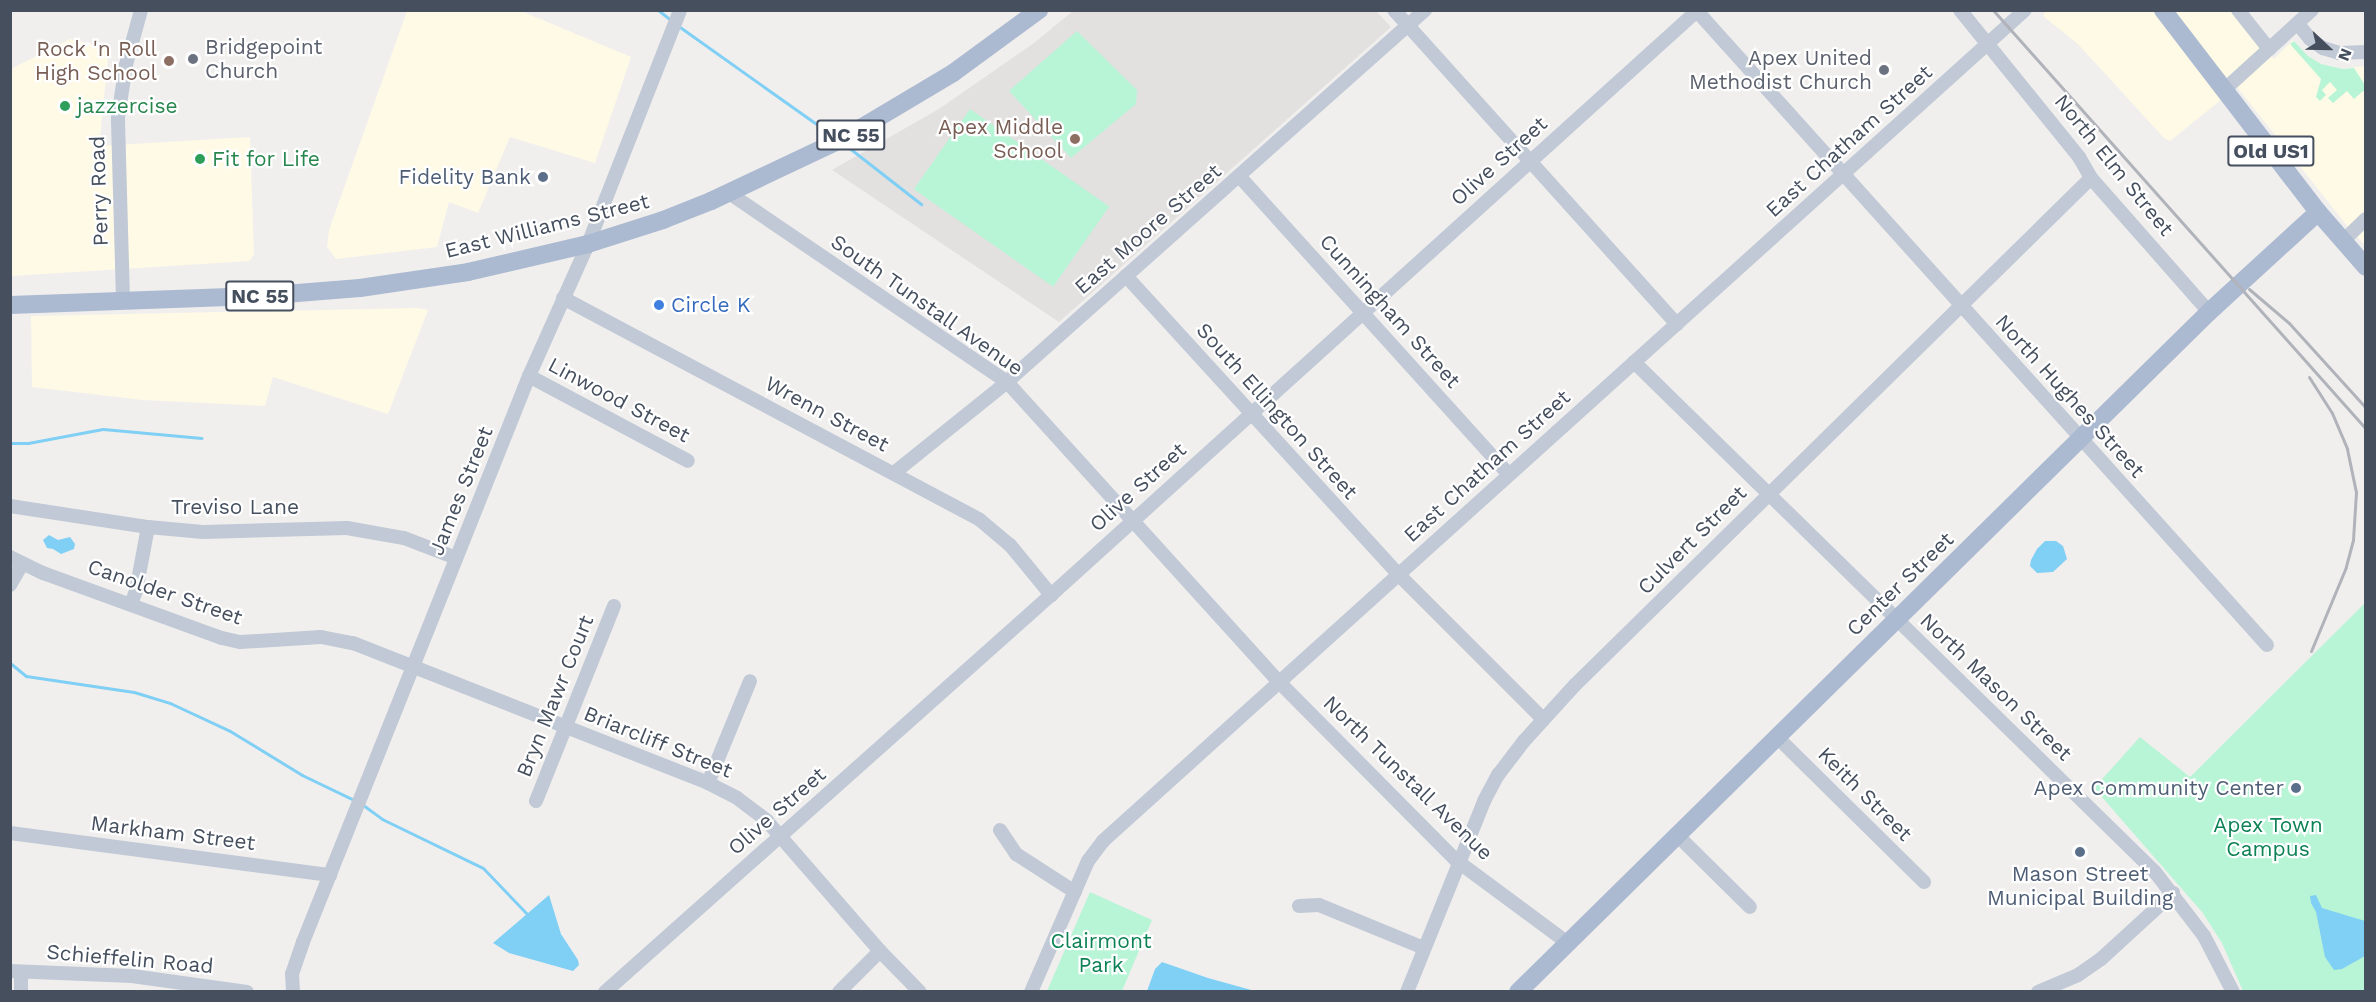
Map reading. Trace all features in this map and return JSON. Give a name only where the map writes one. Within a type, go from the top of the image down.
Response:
[{"type":"main road","name":"East Williams Street","points":[[10,305],[260,296],[360,288],[468,272],[588,244],[654,223],[729,193],[818,152],[892,111],[953,73],[1039,10]]},
{"type":"main road","name":"Old US1","points":[[2163,10],[2318,212]]},
{"type":"main road","points":[[2318,212],[2342,243],[2366,267]]},
{"type":"main road","name":"Center Street","points":[[1518,992],[2209,312],[2318,212]]},
{"type":"street","name":"Perry Road","points":[[123,300],[118,117],[126,65],[141,10]]},
{"type":"street","name":"James Street","points":[[293,992],[292,974],[330,875],[529,376],[588,244],[680,10]]},
{"type":"street","points":[[1394,10],[1677,324]]},
{"type":"street","name":"East Moore Street","points":[[894,472],[1007,382],[1425,10]]},
{"type":"street","name":"North Elm Street","points":[[1960,10],[1989,43],[2079,158],[2091,178],[2209,312]]},
{"type":"street","name":"East Chatham Street","points":[[1031,992],[1088,861],[1103,841],[2025,10]]},
{"type":"street","points":[[2238,10],[2269,49]]},
{"type":"street","points":[[2224,90],[2312,10]]},
{"type":"street","name":"Olive Street","points":[[605,992],[1051,595],[1697,11]]},
{"type":"street","name":"North Hughes Street","points":[[1697,11],[2267,645]]},
{"type":"street","points":[[2298,24],[2310,39],[2323,48],[2339,52],[2366,52]]},
{"type":"street","name":"Cunningham Street","points":[[1240,177],[1508,474]]},
{"type":"street","name":"Culvert Street","points":[[1407,992],[1457,861],[1492,787],[1543,719],[1768,494],[2091,178]]},
{"type":"street","name":"South Tunstall Avenue","points":[[729,193],[1007,382],[1279,682]]},
{"type":"street","points":[[2342,243],[2366,219]]},
{"type":"street","name":"South Ellington Street","points":[[1126,276],[1398,574],[1543,719]]},
{"type":"street","name":"Wrenn Street","points":[[563,298],[894,472],[996,532],[1051,595]]},
{"type":"street","name":"North Mason Street","points":[[1634,363],[2173,893],[2207,941],[2233,992]]},
{"type":"street","name":"Linwood Street","points":[[529,376],[688,461]]},
{"type":"street","name":"Treviso Lane","points":[[10,506],[148,527],[203,532],[347,528],[404,538],[456,558]]},
{"type":"street","points":[[131,604],[136,591],[148,527]]},
{"type":"street","points":[[10,585],[16,561]]},
{"type":"street","name":"Canolder Street","points":[[16,561],[222,638],[240,642],[336,639],[415,666]]},
{"type":"street","name":"Bryn Mawr Court","points":[[536,801],[614,606]]},
{"type":"street","name":"Briarcliff Street","points":[[415,666],[708,783],[737,798],[780,835],[880,951],[920,992]]},
{"type":"street","points":[[708,783],[750,681]]},
{"type":"street","name":"North Tunstall Avenue","points":[[1279,682],[1457,861],[1568,943]]},
{"type":"street","name":"Keith Street","points":[[1776,736],[1924,882]]},
{"type":"street","points":[[1000,830],[1016,854],[1074,892]]},
{"type":"street","name":"Markham Street","points":[[10,833],[330,875]]},
{"type":"street","points":[[1678,837],[1750,908]]},
{"type":"street","points":[[2038,992],[2078,975],[2101,959],[2173,893]]},
{"type":"street","points":[[1299,906],[1319,905],[1424,948]]},
{"type":"street","points":[[839,992],[880,951]]},
{"type":"street","points":[[16,971],[21,992]]},
{"type":"street","name":"Schieffelin Road","points":[[16,971],[132,976],[247,992]]},
{"type":"shaded area","points":[[2046,10],[2233,11],[2274,59],[2293,40],[2308,56],[2321,64],[2343,69],[2365,66],[2365,245],[2348,227],[2237,87],[2170,141],[2164,138],[2078,44],[2043,16]]},
{"type":"shaded area","points":[[407,11],[521,11],[631,57],[595,163],[510,137],[478,213],[449,202],[437,247],[336,259],[327,247],[329,230]]},
{"type":"shaded area","name":"Apex Middle School","points":[[1073,11],[1376,11],[1391,27],[1059,322],[832,170],[939,109],[1034,43]]},
{"type":"shaded area","points":[[70,39],[109,48],[99,146],[250,137],[254,255],[249,261],[11,276],[11,69]]},
{"type":"shaded area","points":[[417,308],[428,310],[388,414],[273,377],[265,406],[143,400],[32,387],[31,316]]},
{"type":"green space","points":[[1077,31],[1137,90],[1136,104],[1071,158],[1009,91]]},
{"type":"green space","points":[[2294,41],[2308,56],[2321,64],[2343,69],[2354,68],[2365,85],[2365,93],[2363,91],[2354,99],[2347,91],[2333,103],[2328,98],[2337,90],[2330,82],[2322,90],[2326,95],[2320,101],[2316,97],[2321,79],[2290,44]]},
{"type":"green space","points":[[970,109],[1109,207],[1053,287],[914,189]]},
{"type":"green space","name":"Apex Town Campus","points":[[2365,603],[2365,991],[2243,991],[2222,943],[2202,912],[2094,788],[2140,737],[2190,777]]},
{"type":"green space","name":"Clairmont Park","points":[[1090,892],[1152,920],[1122,991],[1047,991]]},
{"type":"water","points":[[49,535],[58,540],[70,537],[75,544],[74,549],[61,554],[47,548],[43,540]]},
{"type":"water","points":[[2045,541],[2056,541],[2063,546],[2067,559],[2053,572],[2037,573],[2030,566],[2031,560]]},
{"type":"water","points":[[549,895],[561,934],[578,960],[579,965],[573,971],[509,953],[493,943]]},
{"type":"water","points":[[2316,895],[2322,908],[2365,921],[2365,956],[2342,969],[2334,970],[2325,957],[2316,912],[2311,903],[2310,896]]},
{"type":"water","points":[[1162,962],[1255,991],[1147,991],[1155,969]]},
{"type":"waterway","points":[[658,10],[672,21]]},
{"type":"waterway","points":[[677,25],[832,135]]},
{"type":"waterway","points":[[848,147],[921,204]]},
{"type":"waterway","points":[[10,443],[28,443],[103,429],[202,438]]},
{"type":"waterway","points":[[10,663],[26,676],[134,692],[170,703],[230,731],[302,775],[354,800]]},
{"type":"waterway","points":[[363,805],[382,819],[483,868],[528,915]]},
{"type":"railway","points":[[1993,10],[2366,429]]},
{"type":"railway","points":[[2249,289],[2289,323],[2366,408]]},
{"type":"railway","points":[[2309,377],[2332,413],[2347,449],[2356,492],[2353,540],[2346,567],[2311,651]]},
{"type":"place","name":"Bridgepoint Church","points":[[193,59]]},
{"type":"place","name":"Rock 'n Roll High School","points":[[169,61]]},
{"type":"place","name":"Apex United Methodist Church","points":[[1884,70]]},
{"type":"place","name":"jazzercise","points":[[65,106]]},
{"type":"place","name":"Apex Middle School","points":[[1075,139]]},
{"type":"place","name":"Fit for Life","points":[[200,159]]},
{"type":"place","name":"Fidelity Bank","points":[[543,177]]},
{"type":"place","name":"Circle K","points":[[659,305]]},
{"type":"place","name":"Apex Community Center","points":[[2296,788]]},
{"type":"place","name":"Mason Street Municipal Building","points":[[2080,852]]}]
